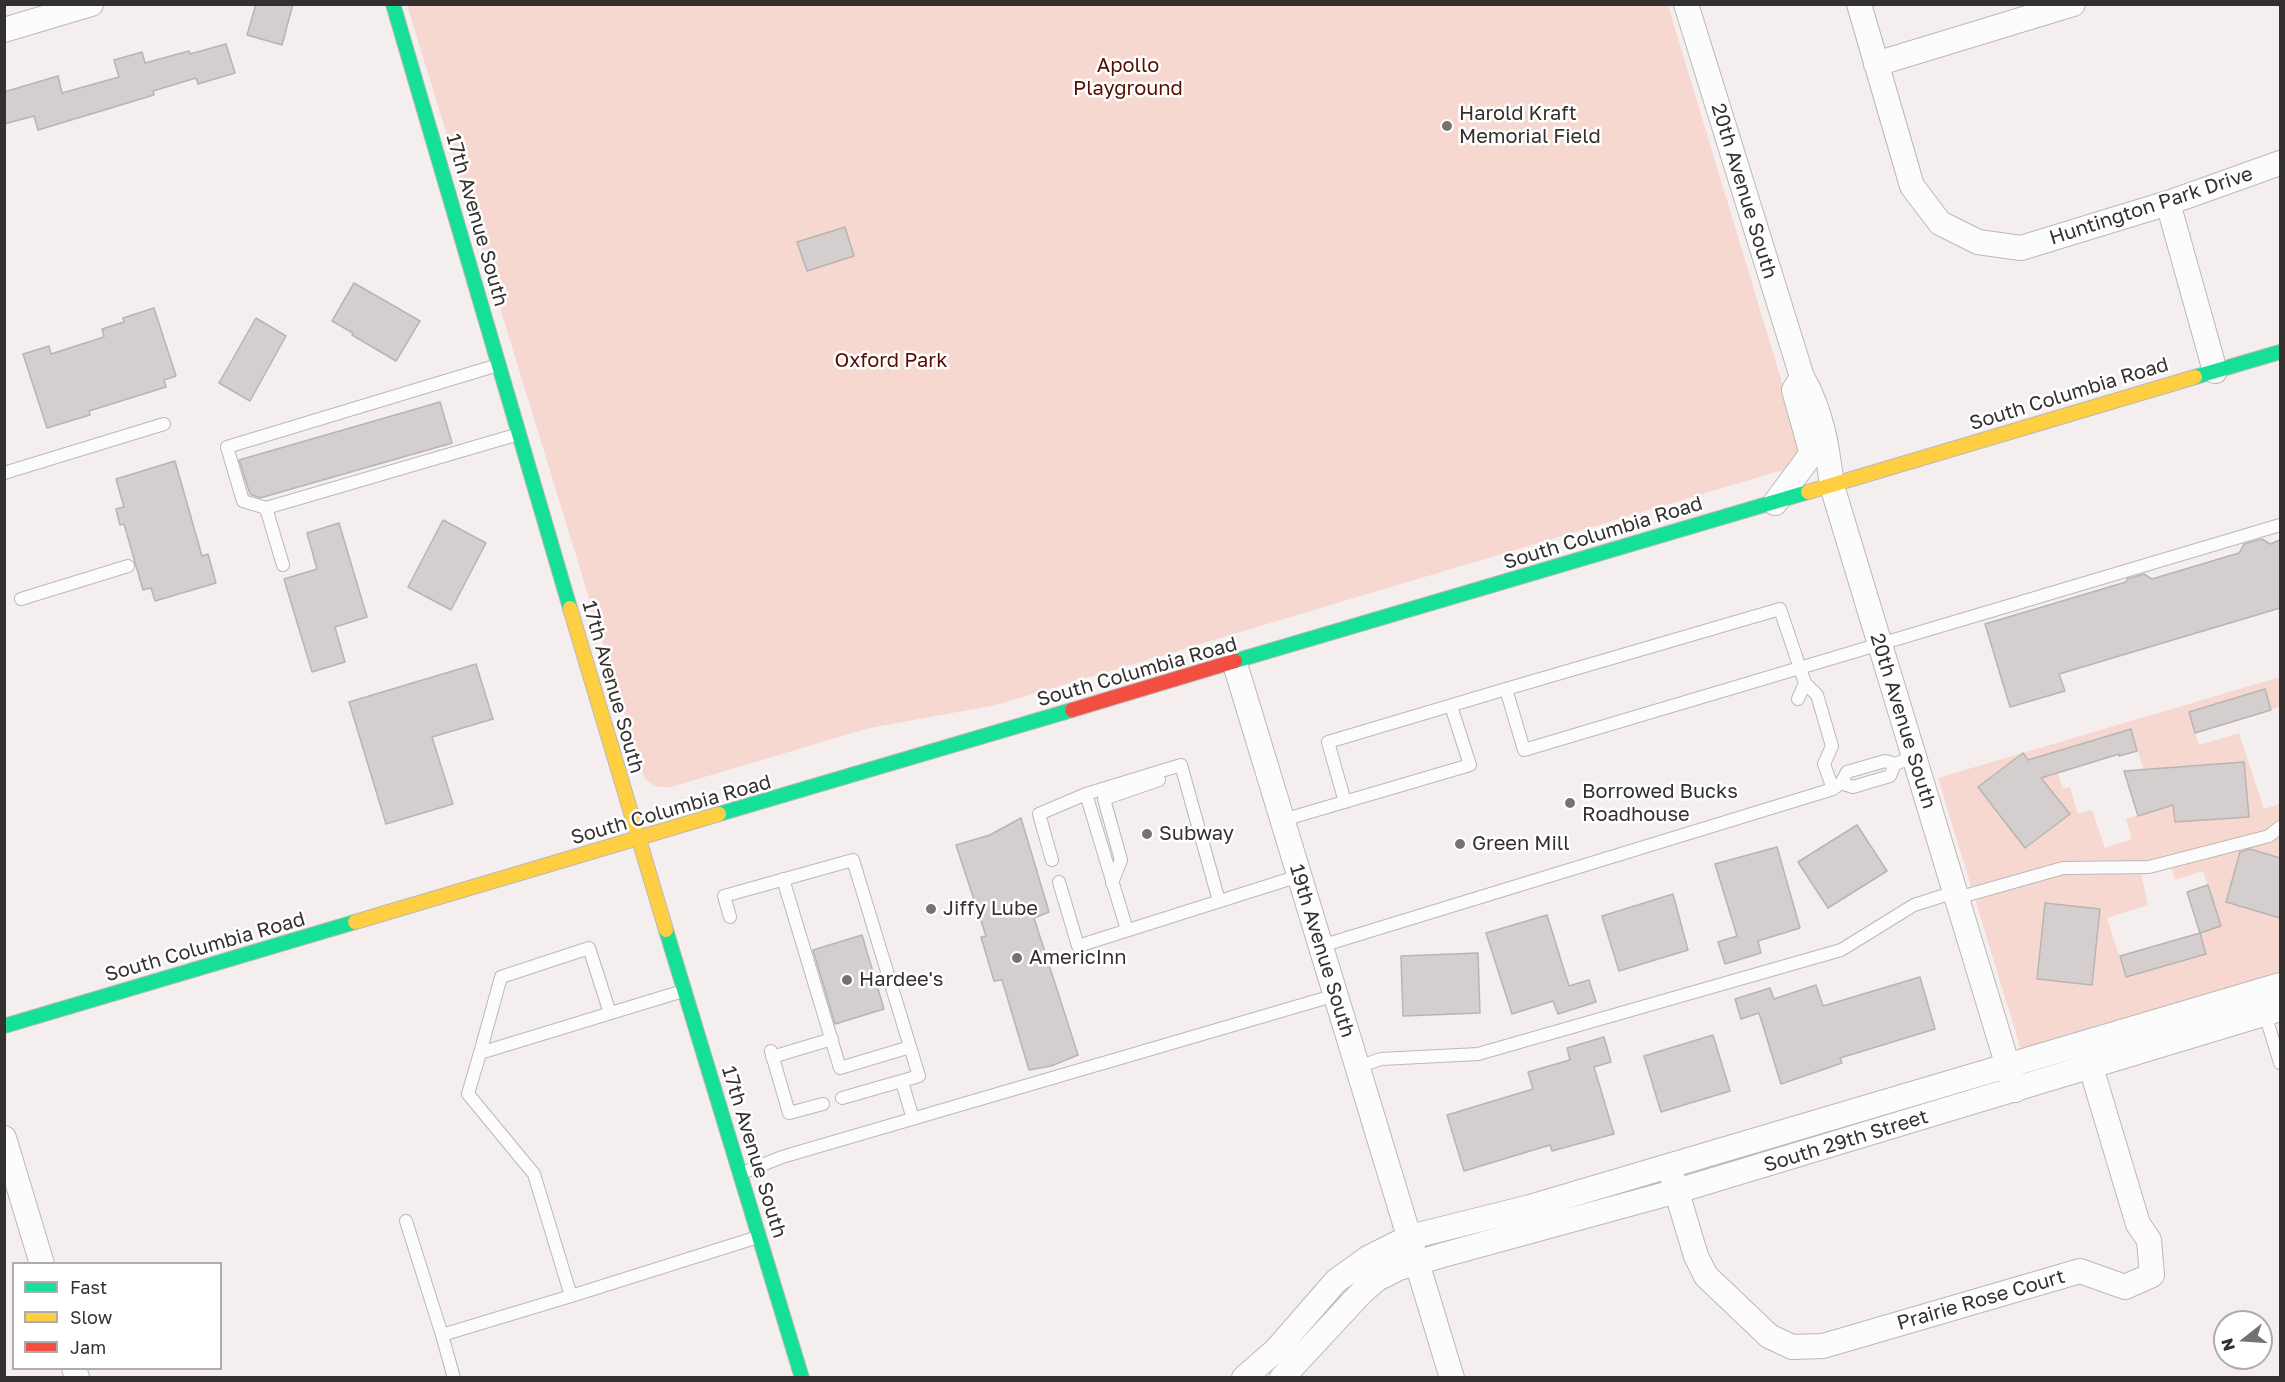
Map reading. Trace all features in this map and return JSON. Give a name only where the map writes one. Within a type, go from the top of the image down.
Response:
[{"type":"main road","name":"17th Avenue South","points":[[393,4],[638,840],[802,1377]]},
{"type":"main road","name":"South Columbia Road","points":[[4,1026],[2280,352]]},
{"type":"street","points":[[4,30],[91,4]]},
{"type":"street","name":"20th Avenue South","points":[[1686,4],[1802,377],[1814,398],[1827,447],[1832,486],[1880,645],[1905,761],[1956,895],[2008,1066]]},
{"type":"street","points":[[1859,4],[1876,64],[2073,4]]},
{"type":"street","name":"Huntington Park Drive","points":[[1876,64],[1912,186],[1940,224],[1978,242],[2021,248],[2168,203],[2280,163]]},
{"type":"street","points":[[2168,203],[2215,371]]},
{"type":"street","name":"20th Avenue South","points":[[1775,503],[1807,460],[1811,451],[1794,390],[1802,377]]},
{"type":"street","name":"19th Avenue South","points":[[1235,663],[1410,1238]]},
{"type":"street","name":"South 29th Street","points":[[1244,1377],[1276,1350],[1336,1281],[1368,1258],[1410,1238],[1530,1207],[2084,1043],[2271,1000]]},
{"type":"street","name":"South 29th Street","points":[[1282,1377],[1297,1364],[1333,1321],[1377,1279],[1400,1268],[1677,1191],[2091,1068],[2271,1000]]},
{"type":"street","points":[[2084,1043],[2091,1068]]},
{"type":"street","points":[[2008,1066],[2015,1090]]},
{"type":"street","name":"Prairie Rose Court","points":[[1677,1191],[1696,1256],[1706,1276],[1769,1336],[1792,1347],[1823,1346],[2080,1271],[2125,1287],[2152,1275],[2149,1240],[2138,1224],[2091,1068]]},
{"type":"street","points":[[4,1138],[42,1262]]},
{"type":"street","points":[[1670,1166],[1677,1191]]},
{"type":"street","points":[[1410,1238],[1452,1377]]},
{"type":"lane","points":[[499,365],[227,447],[243,501],[266,508],[519,434]]},
{"type":"lane","points":[[4,473],[164,424]]},
{"type":"lane","points":[[266,508],[283,565]]},
{"type":"lane","points":[[1506,689],[1524,750],[1801,670],[2280,525]]},
{"type":"lane","points":[[21,599],[128,566]]},
{"type":"lane","points":[[1345,802],[1328,742],[1780,609],[1805,683],[1817,695],[1832,746],[1824,764]]},
{"type":"lane","points":[[1798,699],[1805,683]]},
{"type":"lane","points":[[1283,820],[1470,765],[1451,706]]},
{"type":"lane","points":[[1815,753],[1837,786]]},
{"type":"lane","points":[[1321,946],[1837,786],[1853,787],[1890,776],[1905,761]]},
{"type":"lane","points":[[1052,860],[1039,814],[1086,794],[1181,765],[1220,901]]},
{"type":"lane","points":[[1112,883],[1121,860],[1104,799],[1159,780],[1167,770]]},
{"type":"lane","points":[[1086,794],[1127,930]]},
{"type":"lane","points":[[1358,1067],[1381,1059],[1478,1054],[1841,950],[1914,905],[2063,868],[2150,867],[2269,836],[2280,827]]},
{"type":"lane","points":[[730,917],[724,896],[853,860],[920,1076],[842,1098]]},
{"type":"lane","points":[[1059,882],[1078,946],[1299,876]]},
{"type":"lane","points":[[783,879],[840,1068],[910,1047]]},
{"type":"lane","points":[[571,1296],[534,1174],[468,1094],[501,977],[589,948],[610,1013]]},
{"type":"lane","points":[[480,1053],[684,990]]},
{"type":"lane","points":[[740,1174],[782,1157],[1336,995]]},
{"type":"lane","points":[[2271,1000],[2280,1063]]},
{"type":"lane","points":[[823,1104],[789,1113],[772,1054],[832,1039]]},
{"type":"lane","points":[[902,1082],[913,1119]]},
{"type":"lane","points":[[406,1221],[454,1377]]},
{"type":"lane","points":[[442,1335],[759,1237]]},
{"type":"green space","name":"Oxford Park","points":[[407,5],[1668,5],[1800,442],[1795,460],[1786,469],[996,705],[869,728],[671,787],[656,786],[644,777]]},
{"type":"green space","points":[[2280,677],[2280,706],[2271,710],[2265,689],[2189,712],[2199,745],[2239,733],[2264,809],[2280,804],[2280,858],[2242,847],[2226,902],[2280,918],[2280,975],[2022,1053],[1938,778],[2022,753]],"holes":[[[2131,729],[2156,810],[2126,819],[2132,839],[2105,848],[2092,810],[2078,814],[2070,787],[2063,789],[2052,753]],[[2022,753],[2069,814],[2026,848],[1979,787]],[[2244,762],[2248,817],[2175,822],[2170,767]],[[2170,862],[2175,880],[2203,871],[2221,926],[2200,933],[2205,954],[2126,977],[2107,918],[2148,905],[2140,868]],[[2045,903],[2100,909],[2092,985],[2037,979]]]},
{"type":"building","points":[[256,4],[293,4],[282,45],[247,35]]},
{"type":"building","points":[[226,44],[235,73],[198,84],[196,78],[153,91],[154,95],[38,130],[34,116],[4,124],[4,92],[58,76],[62,93],[119,77],[114,60],[142,52],[145,63]]},
{"type":"building","points":[[845,227],[854,256],[807,271],[797,242]]},
{"type":"building","points":[[354,283],[420,321],[396,361],[332,321]]},
{"type":"building","points":[[154,308],[176,376],[164,380],[166,387],[89,411],[90,415],[47,428],[23,354],[49,346],[51,354],[104,337],[102,329],[124,322],[123,318]]},
{"type":"building","points":[[256,318],[286,336],[250,401],[219,383]]},
{"type":"building","points":[[440,402],[452,443],[260,498],[250,494],[239,460]]},
{"type":"building","points":[[175,461],[202,556],[208,554],[216,583],[155,601],[151,588],[143,590],[124,524],[120,525],[116,509],[124,507],[116,479]]},
{"type":"building","points":[[443,520],[486,543],[451,610],[408,587]]},
{"type":"building","points":[[339,523],[367,617],[335,627],[345,662],[312,672],[284,579],[317,569],[307,533]]},
{"type":"building","points":[[2262,539],[2270,544],[2280,540],[2280,608],[2059,674],[2065,691],[2010,707],[1985,624],[2126,582],[2127,579],[2144,574],[2152,579],[2239,553],[2244,544]]},
{"type":"building","points":[[476,664],[493,719],[432,737],[453,804],[386,824],[349,702]]},
{"type":"building","points":[[2265,689],[2271,710],[2195,733],[2189,712]]},
{"type":"building","points":[[2131,729],[2137,751],[2119,756],[2119,754],[2041,778],[2070,814],[2025,848],[1978,787],[2023,753],[2028,760]]},
{"type":"building","points":[[2244,762],[2249,817],[2175,822],[2173,805],[2138,816],[2124,771]]},
{"type":"building","name":"AmericInn","points":[[1021,818],[1049,912],[1034,918],[1078,1055],[1051,1066],[1029,1070],[1002,980],[994,981],[981,937],[986,936],[956,845],[990,835]]},
{"type":"building","points":[[1857,825],[1887,871],[1828,908],[1798,862]]},
{"type":"building","points":[[1777,847],[1800,928],[1758,941],[1761,953],[1725,964],[1718,942],[1737,936],[1715,864]]},
{"type":"building","points":[[2250,849],[2280,858],[2280,918],[2226,902],[2240,852]]},
{"type":"building","points":[[2208,885],[2221,926],[2200,933],[2187,892]]},
{"type":"building","points":[[1673,894],[1688,950],[1619,971],[1602,916]]},
{"type":"building","points":[[2045,903],[2100,909],[2092,985],[2037,979]]},
{"type":"building","points":[[1547,915],[1569,986],[1589,980],[1596,1002],[1558,1014],[1553,1001],[1512,1014],[1486,933]]},
{"type":"building","points":[[2200,933],[2206,954],[2126,977],[2120,956]]},
{"type":"building","name":"Hardee's","points":[[862,935],[884,1009],[835,1024],[813,950]]},
{"type":"building","points":[[1478,953],[1480,1013],[1403,1016],[1401,956]]},
{"type":"building","points":[[1920,977],[1935,1029],[1840,1058],[1842,1063],[1781,1084],[1759,1013],[1741,1019],[1735,999],[1770,988],[1774,999],[1816,985],[1823,1006]]},
{"type":"building","points":[[1713,1035],[1730,1091],[1661,1112],[1644,1056]]},
{"type":"building","points":[[1604,1037],[1611,1062],[1594,1067],[1614,1134],[1552,1151],[1550,1145],[1464,1171],[1447,1115],[1533,1089],[1528,1072],[1570,1060],[1567,1048]]},
{"type":"traffic: fast","points":[[393,4],[570,608]]},
{"type":"traffic: fast","points":[[2195,377],[2280,352]]},
{"type":"traffic: fast","points":[[1235,661],[1808,492]]},
{"type":"traffic: fast","points":[[719,814],[1072,710]]},
{"type":"traffic: fast","points":[[4,1026],[355,922]]},
{"type":"traffic: fast","points":[[666,930],[802,1378]]},
{"type":"traffic: slow","points":[[1808,492],[2195,377]]},
{"type":"traffic: slow","points":[[570,608],[666,930]]},
{"type":"traffic: slow","points":[[355,922],[719,814]]},
{"type":"traffic: jam","points":[[1072,710],[1235,661]]},
{"type":"place","name":"Harold Kraft Memorial Field","points":[[1447,126]]},
{"type":"place","name":"Borrowed Bucks Roadhouse","points":[[1570,803]]},
{"type":"place","name":"Subway","points":[[1147,834]]},
{"type":"place","name":"Green Mill","points":[[1460,844]]},
{"type":"place","name":"Jiffy Lube","points":[[931,909]]},
{"type":"place","name":"AmericInn","points":[[1017,958]]},
{"type":"place","name":"Hardee's","points":[[847,980]]},
{"type":"park label","name":"Apollo Playground","points":[[1128,78]]}]
